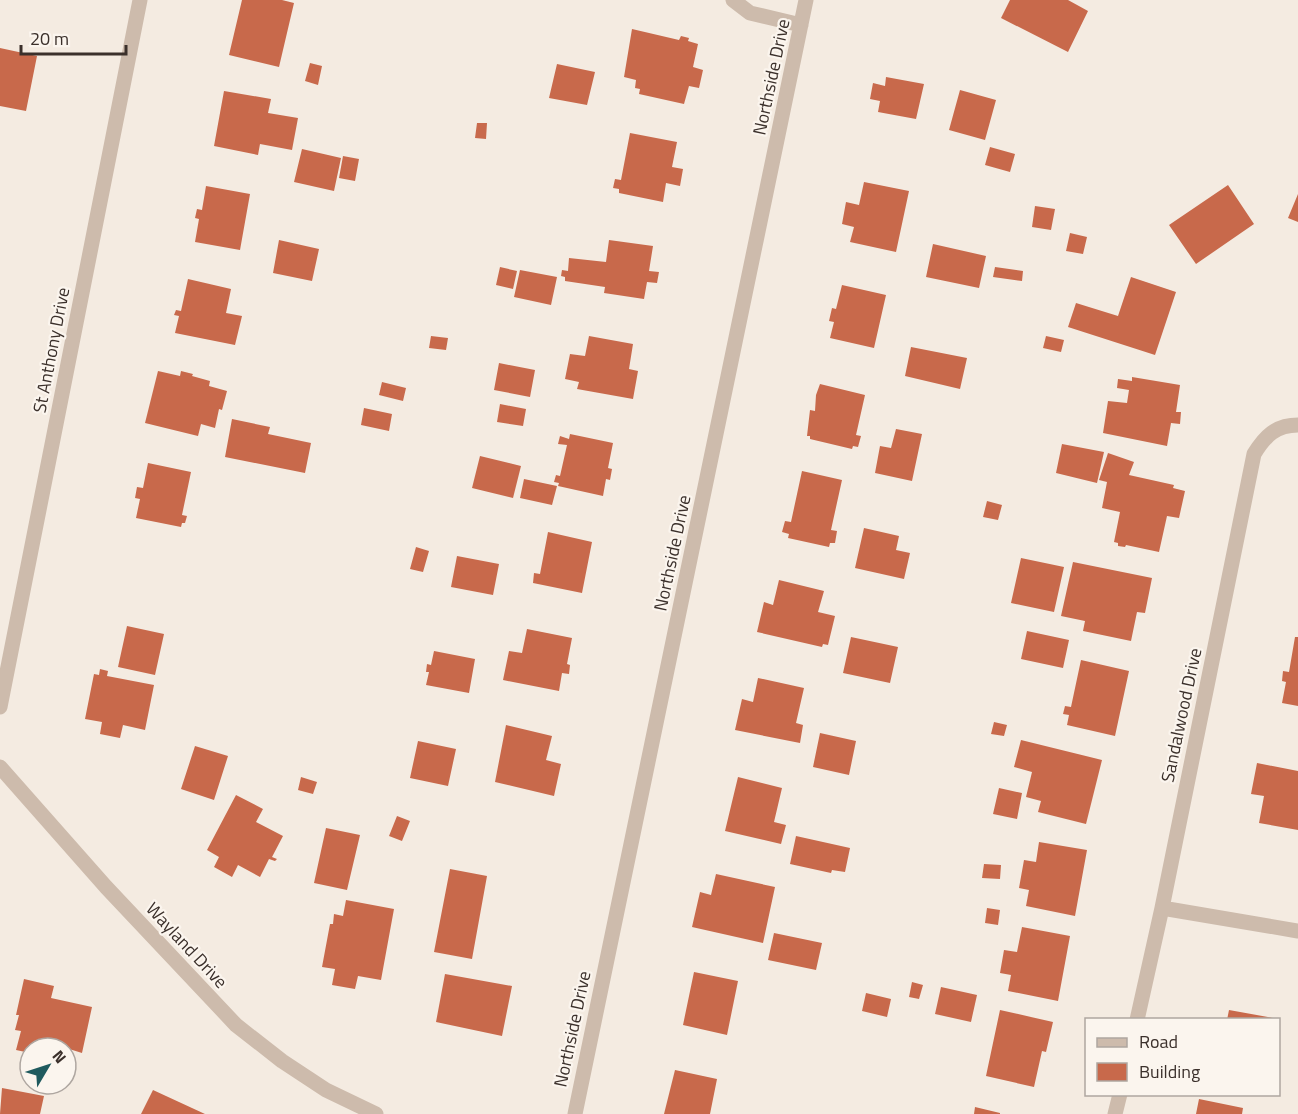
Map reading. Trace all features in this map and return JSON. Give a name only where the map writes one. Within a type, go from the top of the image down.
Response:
[{"type":"street","name":"St Anthony Drive","points":[[0,707],[140,0]]},
{"type":"street","points":[[733,0],[750,13],[801,25]]},
{"type":"street","name":"Northside Drive","points":[[575,1114],[806,0]]},
{"type":"street","name":"Sandalwood Drive","points":[[1137,1018],[1254,454],[1261,442],[1278,428],[1298,425]]},
{"type":"street","name":"Wayland Drive","points":[[0,767],[105,887],[236,1025],[282,1061],[326,1090],[376,1114]]},
{"type":"street","points":[[1161,908],[1298,931]]},
{"type":"street","points":[[1115,1114],[1120,1096]]},
{"type":"building","points":[[242,0],[282,0],[294,3],[279,67],[229,55]]},
{"type":"building","points":[[1010,0],[1068,0],[1088,11],[1068,52],[1001,18]]},
{"type":"building","points":[[632,29],[679,40],[681,36],[698,44],[693,67],[703,70],[699,88],[689,86],[684,104],[639,94],[640,89],[635,88],[636,80],[624,77]]},
{"type":"building","points":[[0,48],[37,56],[26,111],[0,106]]},
{"type":"building","points":[[310,63],[322,66],[318,85],[305,81]]},
{"type":"building","points":[[557,64],[595,72],[587,105],[549,98]]},
{"type":"building","points":[[886,77],[924,84],[916,119],[878,112],[880,101],[870,99],[873,83],[885,86]]},
{"type":"building","points":[[960,90],[996,100],[985,140],[949,130]]},
{"type":"building","points":[[224,91],[271,99],[268,113],[298,118],[292,150],[260,144],[258,155],[214,146]]},
{"type":"building","points":[[477,123],[487,123],[486,139],[475,138]]},
{"type":"building","points":[[630,133],[677,142],[672,167],[683,169],[680,186],[666,183],[663,202],[619,193],[619,189],[613,188],[615,179],[621,180]]},
{"type":"building","points":[[990,147],[1015,154],[1010,172],[985,165]]},
{"type":"building","points":[[302,149],[341,158],[334,191],[294,182]]},
{"type":"building","points":[[343,156],[359,159],[355,181],[339,178]]},
{"type":"building","points":[[864,182],[909,191],[896,252],[850,242],[854,227],[842,224],[846,202],[859,205]]},
{"type":"building","points":[[1228,185],[1254,224],[1196,264],[1169,225]]},
{"type":"building","points":[[206,186],[250,194],[240,250],[195,242],[199,219],[195,218],[197,209],[202,210]]},
{"type":"building","points":[[1298,194],[1298,222],[1288,218]]},
{"type":"building","points":[[1035,206],[1055,209],[1051,230],[1032,227]]},
{"type":"building","points":[[1070,233],[1087,237],[1083,254],[1066,251]]},
{"type":"building","points":[[279,240],[319,249],[312,281],[273,273]]},
{"type":"building","points":[[609,240],[653,246],[649,271],[659,272],[657,283],[647,282],[644,299],[604,293],[605,287],[565,281],[565,277],[561,276],[562,270],[568,271],[569,258],[606,262]]},
{"type":"building","points":[[933,244],[986,256],[979,288],[926,277]]},
{"type":"building","points":[[500,267],[517,271],[513,289],[496,285]]},
{"type":"building","points":[[995,267],[1023,271],[1022,281],[993,277]]},
{"type":"building","points":[[520,270],[557,277],[551,305],[514,297]]},
{"type":"building","points":[[1131,277],[1176,292],[1155,355],[1068,327],[1076,303],[1118,316]]},
{"type":"building","points":[[188,279],[231,289],[226,313],[242,316],[235,345],[175,333],[179,316],[174,315],[176,310],[181,311]]},
{"type":"building","points":[[842,285],[886,295],[874,348],[830,338],[834,322],[829,321],[832,308],[836,309]]},
{"type":"building","points":[[431,336],[448,338],[446,350],[429,348]]},
{"type":"building","points":[[589,336],[633,344],[629,369],[638,371],[633,399],[577,389],[579,382],[565,379],[570,354],[585,356]]},
{"type":"building","points":[[1046,336],[1064,340],[1061,352],[1043,348]]},
{"type":"building","points":[[911,347],[967,358],[960,389],[905,376]]},
{"type":"building","points":[[499,363],[535,370],[530,397],[494,390]]},
{"type":"building","points":[[158,371],[180,376],[181,371],[193,374],[192,376],[210,381],[209,386],[227,391],[222,410],[219,409],[215,428],[201,424],[198,436],[145,423]]},
{"type":"building","points":[[1132,377],[1180,385],[1176,412],[1181,412],[1180,424],[1171,423],[1167,446],[1103,433],[1108,401],[1127,403],[1129,390],[1117,388],[1118,379],[1132,381]]},
{"type":"building","points":[[382,382],[406,388],[403,401],[379,395]]},
{"type":"building","points":[[820,384],[865,395],[856,435],[861,436],[858,447],[853,446],[852,449],[810,439],[810,436],[807,436],[810,410],[815,411],[816,395]]},
{"type":"building","points":[[500,404],[526,409],[523,426],[497,422]]},
{"type":"building","points":[[364,408],[392,414],[389,431],[361,425]]},
{"type":"building","points":[[232,419],[270,427],[268,434],[311,443],[305,473],[225,457]]},
{"type":"building","points":[[896,429],[922,434],[912,481],[875,473],[880,446],[891,448]]},
{"type":"building","points":[[570,434],[613,443],[608,468],[612,469],[610,480],[606,479],[603,496],[558,486],[559,483],[554,482],[556,475],[560,476],[567,445],[558,444],[560,436],[569,439]]},
{"type":"building","points":[[1062,444],[1104,452],[1097,483],[1056,473]]},
{"type":"building","points":[[1108,453],[1134,462],[1129,475],[1174,485],[1173,488],[1185,491],[1179,518],[1167,516],[1159,552],[1126,545],[1125,547],[1118,546],[1118,543],[1114,542],[1120,512],[1102,508],[1107,482],[1099,480]]},
{"type":"building","points":[[480,456],[521,466],[513,498],[472,488]]},
{"type":"building","points":[[148,463],[191,472],[182,515],[187,516],[181,527],[136,518],[140,499],[135,498],[137,487],[143,488]]},
{"type":"building","points":[[802,471],[842,480],[831,530],[837,531],[835,543],[830,543],[829,547],[788,538],[789,534],[782,532],[785,521],[791,522]]},
{"type":"building","points":[[524,479],[557,486],[552,505],[520,498]]},
{"type":"building","points":[[987,501],[1002,505],[998,520],[983,517]]},
{"type":"building","points":[[864,528],[899,536],[896,550],[910,553],[904,579],[855,568]]},
{"type":"building","points":[[548,532],[592,542],[582,593],[533,583],[534,573],[540,574]]},
{"type":"building","points":[[416,547],[429,551],[423,572],[410,569]]},
{"type":"building","points":[[457,556],[499,564],[493,595],[451,587]]},
{"type":"building","points":[[1021,558],[1064,567],[1054,612],[1011,603]]},
{"type":"building","points":[[1073,562],[1152,578],[1145,613],[1137,612],[1131,641],[1083,631],[1085,621],[1061,616]]},
{"type":"building","points":[[779,580],[824,591],[818,612],[835,616],[828,645],[823,644],[822,647],[757,632],[764,602],[773,605]]},
{"type":"building","points":[[127,626],[164,634],[155,675],[118,667]]},
{"type":"building","points":[[527,629],[572,638],[567,664],[570,665],[569,674],[562,673],[559,691],[503,680],[509,651],[522,653]]},
{"type":"building","points":[[1027,631],[1069,640],[1063,668],[1021,659]]},
{"type":"building","points":[[851,637],[898,647],[890,683],[843,673]]},
{"type":"building","points":[[1295,637],[1298,637],[1298,706],[1282,703],[1286,682],[1282,681],[1283,671],[1289,672]]},
{"type":"building","points":[[434,651],[475,659],[469,693],[426,685],[429,672],[426,672],[427,664],[431,665]]},
{"type":"building","points":[[1081,660],[1129,671],[1115,736],[1067,725],[1069,715],[1063,714],[1065,706],[1071,707]]},
{"type":"building","points":[[100,669],[108,671],[107,676],[154,685],[145,730],[123,725],[120,738],[100,734],[102,722],[85,719],[94,674],[99,675]]},
{"type":"building","points":[[758,678],[804,688],[796,723],[803,725],[800,743],[735,730],[742,699],[753,702]]},
{"type":"building","points":[[994,722],[1007,725],[1004,736],[991,734]]},
{"type":"building","points":[[506,725],[552,736],[546,760],[561,764],[554,796],[495,782]]},
{"type":"building","points":[[820,733],[856,741],[849,775],[813,767]]},
{"type":"building","points":[[1021,740],[1102,760],[1086,824],[1038,812],[1041,801],[1026,797],[1032,772],[1014,767]]},
{"type":"building","points":[[418,741],[456,749],[448,786],[410,778]]},
{"type":"building","points":[[195,746],[228,756],[214,800],[181,789]]},
{"type":"building","points":[[1257,763],[1298,771],[1298,830],[1259,823],[1264,796],[1251,794]]},
{"type":"building","points":[[301,777],[317,782],[313,794],[298,790]]},
{"type":"building","points":[[738,777],[782,788],[774,822],[786,825],[781,844],[725,831]]},
{"type":"building","points":[[999,788],[1022,793],[1017,819],[993,814]]},
{"type":"building","points":[[236,795],[263,809],[256,822],[283,836],[272,857],[277,859],[275,861],[269,859],[260,877],[238,865],[232,877],[214,867],[219,857],[207,850]]},
{"type":"building","points":[[397,816],[410,821],[402,841],[389,836]]},
{"type":"building","points":[[326,828],[360,835],[347,890],[314,883]]},
{"type":"building","points":[[796,836],[850,848],[845,872],[832,870],[831,873],[790,864]]},
{"type":"building","points":[[1039,842],[1087,850],[1075,916],[1026,906],[1029,890],[1019,888],[1024,860],[1036,862]]},
{"type":"building","points":[[984,864],[1001,865],[1000,879],[982,878]]},
{"type":"building","points":[[450,869],[487,876],[472,959],[434,952]]},
{"type":"building","points":[[716,874],[775,887],[763,943],[692,927],[700,892],[711,895]]},
{"type":"building","points":[[346,900],[394,909],[381,980],[358,976],[355,989],[332,985],[335,969],[322,967],[330,924],[333,924],[334,914],[343,916]]},
{"type":"building","points":[[987,908],[1000,910],[998,925],[985,923]]},
{"type":"building","points":[[1022,927],[1070,936],[1058,1001],[1008,991],[1011,975],[1000,973],[1004,950],[1017,952]]},
{"type":"building","points":[[774,933],[822,943],[816,970],[768,960]]},
{"type":"building","points":[[694,972],[738,981],[727,1035],[683,1025]]},
{"type":"building","points":[[445,974],[512,986],[502,1036],[436,1022]]},
{"type":"building","points":[[24,979],[54,986],[51,998],[92,1007],[82,1053],[78,1052],[78,1036],[20,1036],[21,1031],[15,1030],[19,1015],[16,1015]]},
{"type":"building","points":[[912,982],[923,985],[919,999],[909,997]]},
{"type":"building","points":[[941,987],[977,995],[971,1022],[935,1014]]},
{"type":"building","points":[[866,993],[891,999],[887,1017],[862,1011]]},
{"type":"building","points":[[1000,1010],[1053,1022],[1046,1052],[1042,1051],[1034,1087],[986,1076]]},
{"type":"building","points":[[1229,1010],[1273,1018],[1227,1018]]},
{"type":"building","points":[[675,1070],[717,1079],[710,1114],[664,1114]]},
{"type":"building","points":[[2,1088],[18,1091],[18,1096],[44,1096],[40,1114],[0,1114]]},
{"type":"building","points":[[153,1090],[205,1114],[141,1114]]},
{"type":"building","points":[[1199,1099],[1243,1108],[1242,1114],[1196,1114]]},
{"type":"building","points":[[975,1107],[1000,1113],[1000,1114],[974,1114]]}]
